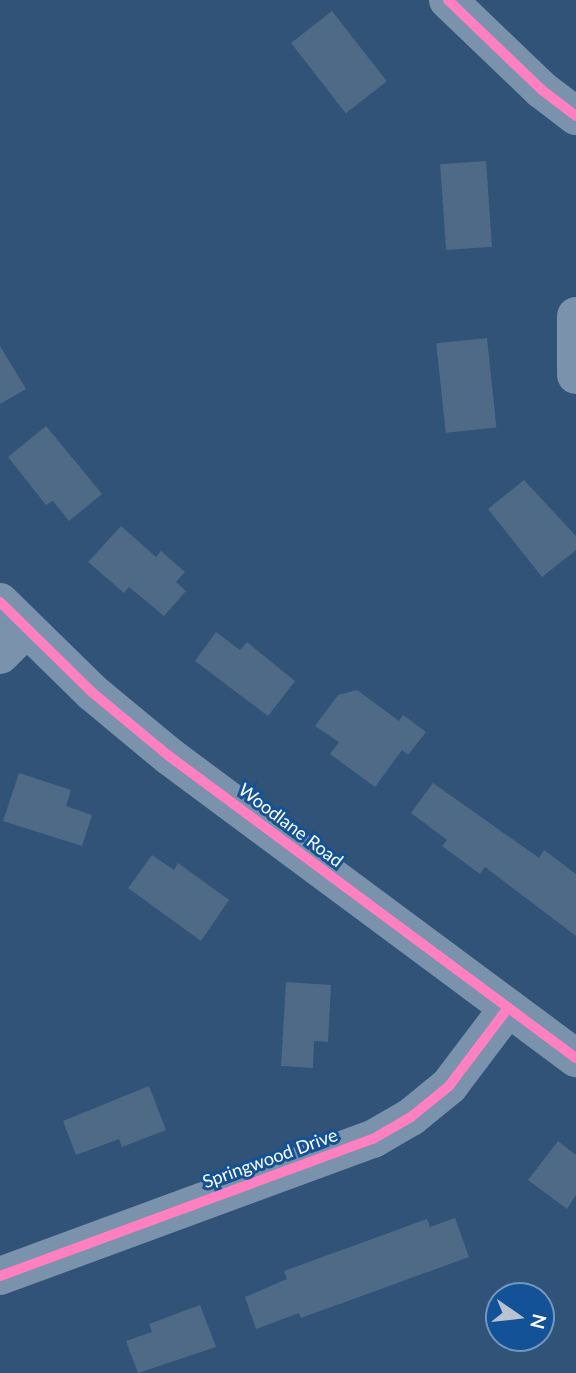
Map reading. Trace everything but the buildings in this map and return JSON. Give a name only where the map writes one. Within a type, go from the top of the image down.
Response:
[{"type":"street","points":[[448,0],[542,90],[576,116]]},
{"type":"street","points":[[576,316],[576,374]]},
{"type":"street","name":"Woodlane Road","points":[[0,602],[13,642],[576,1058]]},
{"type":"street","name":"Springwood Drive","points":[[0,1276],[373,1139],[411,1117],[449,1086],[508,1008]]},
{"type":"cycle path","points":[[448,0],[542,90],[576,116]]},
{"type":"cycle path","points":[[0,602],[93,693],[169,756],[576,1058]]},
{"type":"cycle path","points":[[0,1276],[373,1139],[411,1117],[449,1086],[508,1008]]}]
